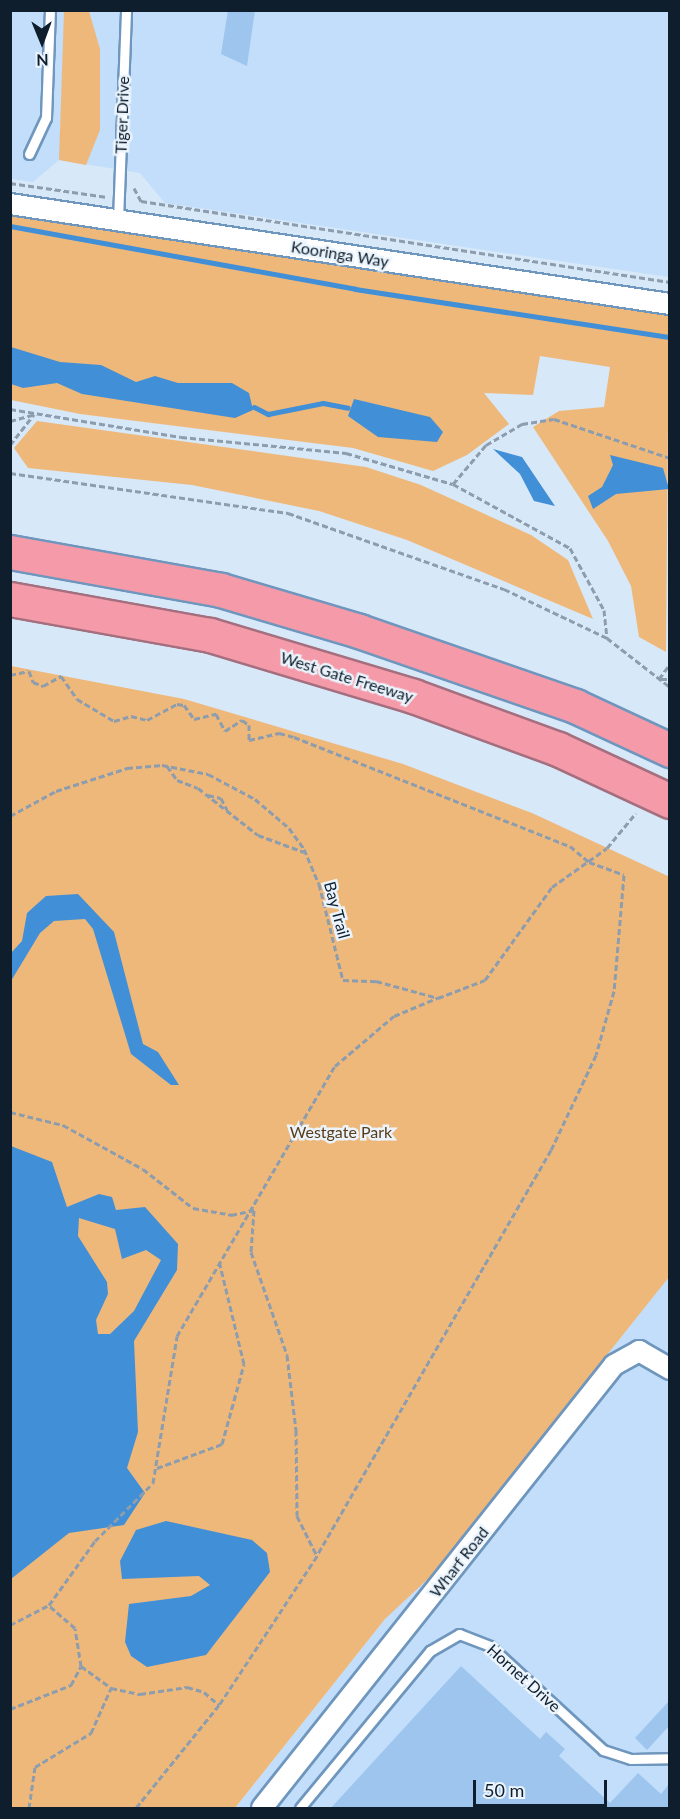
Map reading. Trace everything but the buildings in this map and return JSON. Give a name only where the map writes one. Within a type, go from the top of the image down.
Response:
[{"type":"highway","points":[[10,552],[221,590],[418,649],[575,706],[669,750]]},
{"type":"highway","name":"West Gate Freeway","points":[[10,599],[210,635],[413,696],[558,749],[669,801]]},
{"type":"street","name":"Kooringa Way","points":[[10,204],[669,304]]},
{"type":"street","name":"Wharf Road","points":[[262,1809],[614,1365],[639,1351],[669,1369]]},
{"type":"lane","points":[[28,154],[46,118],[50,10]]},
{"type":"lane","name":"Tiger Drive","points":[[118,220],[126,10]]},
{"type":"lane","name":"Hornet Drive","points":[[300,1809],[430,1651],[459,1634],[490,1646],[603,1750],[631,1759],[669,1758]]},
{"type":"path","points":[[132,179],[141,201]]},
{"type":"path","points":[[10,183],[669,282]]},
{"type":"path","points":[[10,409],[34,414],[346,453],[453,484],[570,548],[604,610],[607,638]]},
{"type":"path","points":[[10,421],[34,414]]},
{"type":"path","points":[[10,445],[34,414]]},
{"type":"path","points":[[453,484],[486,445],[529,422],[574,422],[669,458]]},
{"type":"path","points":[[10,473],[288,513],[504,588],[607,638],[669,687]]},
{"type":"path","points":[[659,678],[669,664]]},
{"type":"path","points":[[10,675],[29,671],[33,682],[43,686],[62,676],[77,699],[114,721],[131,716],[147,720],[177,704],[184,705],[194,719],[216,714],[225,731],[242,720],[249,726],[249,740],[279,733],[294,737],[570,846],[589,862],[624,875],[614,991],[596,1055],[551,1150],[317,1557],[219,1705],[136,1809]]},
{"type":"path","points":[[659,678],[669,680]]},
{"type":"path","points":[[167,766],[177,780],[208,795],[258,835],[305,853]]},
{"type":"path","name":"Bay Trail","points":[[10,816],[90,777],[167,766],[208,774],[255,799],[289,828],[305,853],[319,884],[343,980],[376,981],[438,998]]},
{"type":"path","points":[[208,795],[221,798],[227,810]]},
{"type":"path","points":[[10,1626],[49,1605],[95,1541],[153,1483],[177,1336],[219,1260],[254,1210],[334,1066],[394,1016],[484,980],[542,899],[607,848]]},
{"type":"path","points":[[10,1112],[63,1125],[143,1169],[193,1208],[231,1215],[254,1210]]},
{"type":"path","points":[[254,1210],[251,1252],[287,1355],[296,1430],[297,1516],[317,1557]]},
{"type":"path","points":[[157,1468],[222,1444],[244,1364],[219,1260]]},
{"type":"path","points":[[10,1709],[70,1685],[81,1666],[75,1628],[49,1605]]},
{"type":"path","points":[[81,1666],[111,1688],[140,1694],[187,1687],[204,1692],[219,1705]]},
{"type":"path","points":[[29,1809],[35,1767],[91,1733],[111,1688]]},
{"type":"shaded area","points":[[11,11],[669,11],[669,277],[165,203],[140,173],[59,160],[33,182],[11,179]]},
{"type":"shaded area","points":[[669,1270],[669,1808],[235,1808],[385,1619]]},
{"type":"green space","points":[[64,11],[89,11],[100,49],[100,130],[86,165],[59,160]]},
{"type":"green space","points":[[10,214],[669,315],[666,652],[639,637],[631,586],[608,541],[533,427],[559,411],[604,407],[610,367],[540,356],[533,395],[484,393],[509,424],[467,455],[433,471],[353,448],[80,414],[11,400]]},
{"type":"green space","points":[[37,421],[366,467],[421,485],[531,535],[568,560],[593,619],[407,540],[319,511],[192,485],[28,468],[14,448]]},
{"type":"green space","name":"Westgate Park","points":[[11,666],[184,699],[403,764],[532,813],[670,877],[669,1277],[430,1577],[385,1619],[235,1808],[11,1808]]},
{"type":"water","points":[[11,347],[60,362],[101,365],[136,382],[155,376],[178,383],[232,383],[249,393],[253,410],[235,418],[82,394],[57,383],[23,388],[11,384]]},
{"type":"water","points":[[354,399],[430,417],[443,432],[437,442],[378,437],[348,416]]},
{"type":"water","points":[[493,449],[522,457],[555,506],[534,501],[520,474]]},
{"type":"water","points":[[610,455],[663,468],[669,489],[616,494],[593,509],[588,496],[602,487],[613,465]]},
{"type":"water","points":[[78,894],[114,932],[143,1044],[158,1052],[179,1085],[171,1085],[131,1054],[93,929],[85,919],[54,921],[40,933],[11,981],[11,953],[22,941],[27,913],[46,896]]},
{"type":"water","points":[[11,1146],[52,1162],[67,1207],[99,1194],[112,1197],[116,1210],[145,1207],[178,1244],[177,1270],[134,1341],[138,1432],[127,1468],[145,1493],[124,1525],[69,1533],[11,1579]],"holes":[[[79,1218],[115,1229],[122,1259],[146,1250],[161,1260],[134,1311],[110,1334],[98,1334],[96,1320],[108,1294],[107,1282],[78,1236]]]},
{"type":"water","points":[[166,1521],[252,1540],[267,1553],[270,1572],[206,1655],[147,1667],[131,1656],[125,1642],[129,1604],[191,1596],[210,1585],[199,1576],[122,1579],[120,1561],[136,1530]]},
{"type":"waterway","points":[[10,226],[355,289],[670,337]]},
{"type":"waterway","points":[[254,407],[268,414],[323,403],[348,408]]}]
